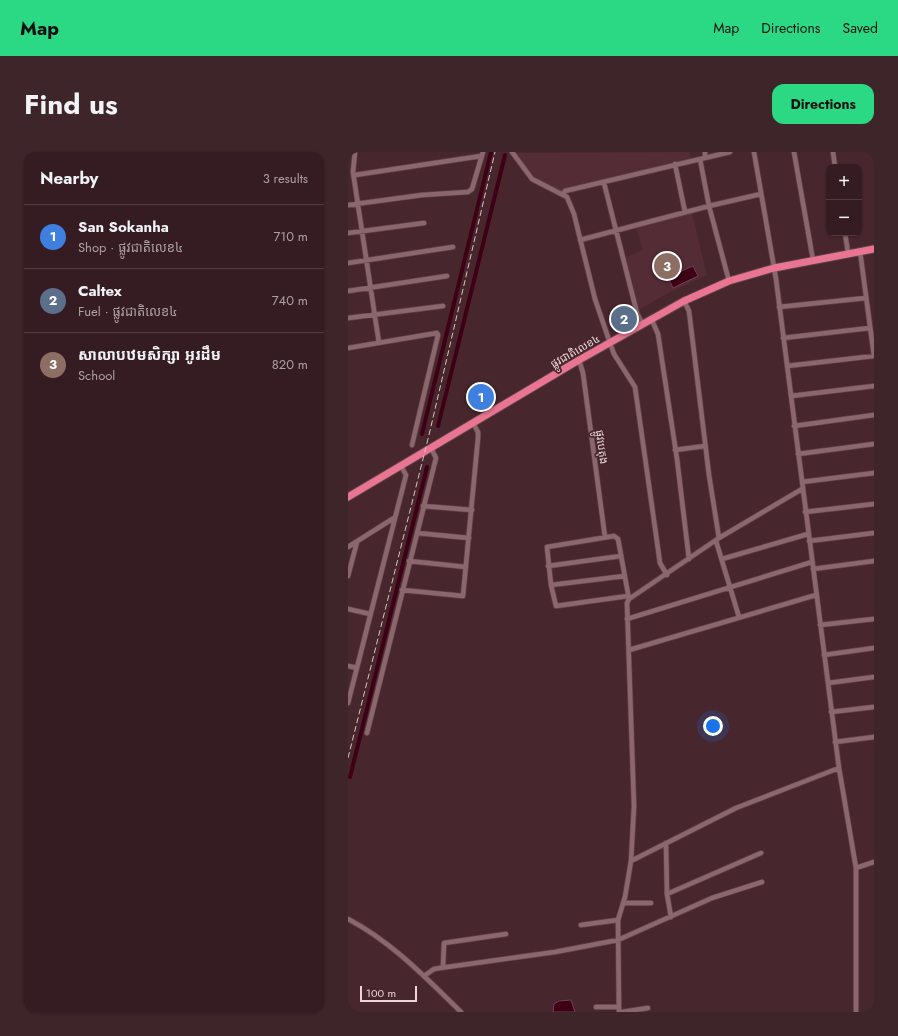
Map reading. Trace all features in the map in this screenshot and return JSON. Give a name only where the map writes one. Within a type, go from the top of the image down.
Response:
[{"type":"highway","name":"ផ្លូវជាតិលេខ៤","points":[[348,498],[579,360],[651,318],[684,301],[729,282],[774,268],[874,249]]},
{"type":"street","points":[[355,152],[352,173],[359,204],[368,260],[379,343]]},
{"type":"street","points":[[512,152],[532,179],[563,194],[569,200],[595,299],[610,343],[614,354],[635,387],[660,563],[667,575]]},
{"type":"street","points":[[705,152],[702,159],[708,206],[729,282]]},
{"type":"street","points":[[563,194],[565,191],[730,152]]},
{"type":"street","points":[[754,152],[774,268],[835,742],[856,868],[856,1012]]},
{"type":"street","points":[[794,152],[813,260]]},
{"type":"street","points":[[833,152],[835,164]]},
{"type":"street","points":[[348,205],[422,195],[468,192],[472,189],[482,154],[352,173]]},
{"type":"street","points":[[675,164],[685,212]]},
{"type":"street","points":[[604,182],[637,314],[642,324]]},
{"type":"street","points":[[580,240],[708,206],[761,194]]},
{"type":"street","points":[[348,234],[424,223]]},
{"type":"street","points":[[845,236],[848,253]]},
{"type":"street","points":[[348,263],[453,247]]},
{"type":"street","points":[[787,366],[874,356],[860,251]]},
{"type":"street","points":[[348,291],[447,276]]},
{"type":"street","points":[[779,307],[866,298]]},
{"type":"street","points":[[684,301],[688,311],[718,539],[722,559],[739,616]]},
{"type":"street","points":[[348,318],[443,306]]},
{"type":"street","points":[[651,318],[658,334],[689,559]]},
{"type":"street","points":[[783,338],[870,328]]},
{"type":"street","points":[[348,348],[434,333],[438,335],[412,446]]},
{"type":"street","name":"ផ្លូវបេតុង","points":[[579,360],[583,373],[604,537]]},
{"type":"street","points":[[790,396],[874,386]]},
{"type":"street","points":[[794,426],[874,415]]},
{"type":"street","points":[[402,590],[463,596],[478,438],[478,432],[473,423]]},
{"type":"street","points":[[798,454],[874,444]]},
{"type":"street","points":[[675,450],[705,446]]},
{"type":"street","points":[[367,732],[436,458],[431,448]]},
{"type":"street","points":[[348,703],[406,475],[401,466]]},
{"type":"street","points":[[802,482],[874,473]]},
{"type":"street","points":[[596,1007],[619,1009],[618,920],[623,903],[631,861],[634,806],[629,650],[626,607],[629,598],[617,537],[604,537],[547,547],[548,566],[554,603],[558,607],[629,598],[667,575],[718,539],[802,489]]},
{"type":"street","points":[[806,512],[874,504]]},
{"type":"street","points":[[423,506],[472,510]]},
{"type":"street","points":[[348,547],[394,518]]},
{"type":"street","points":[[417,533],[469,538]]},
{"type":"street","points":[[809,541],[874,533]]},
{"type":"street","points":[[722,559],[808,534]]},
{"type":"street","points":[[348,576],[357,542]]},
{"type":"street","points":[[548,566],[621,556]]},
{"type":"street","points":[[409,561],[466,567]]},
{"type":"street","points":[[813,569],[874,561]]},
{"type":"street","points":[[627,619],[730,586],[812,562]]},
{"type":"street","points":[[551,585],[625,576]]},
{"type":"street","points":[[629,650],[739,616],[816,595]]},
{"type":"street","points":[[348,609],[370,614]]},
{"type":"street","points":[[820,624],[874,619]]},
{"type":"street","points":[[824,655],[874,648]]},
{"type":"street","points":[[348,666],[357,668]]},
{"type":"street","points":[[828,683],[874,677]]},
{"type":"street","points":[[831,712],[874,707]]},
{"type":"street","points":[[835,742],[874,737]]},
{"type":"street","points":[[631,861],[736,808],[839,768]]},
{"type":"street","points":[[666,844],[667,894],[672,917]]},
{"type":"street","points":[[667,894],[761,853]]},
{"type":"street","points":[[856,868],[874,862]]},
{"type":"street","points":[[424,976],[434,969],[555,952],[618,940],[712,898],[762,882]]},
{"type":"street","points":[[623,903],[651,903]]},
{"type":"street","points":[[348,919],[388,945],[424,976],[461,1012]]},
{"type":"street","points":[[581,925],[618,920]]},
{"type":"street","points":[[443,968],[444,943],[506,934]]},
{"type":"street","points":[[622,1012],[648,1008]]},
{"type":"shaded area","points":[[690,152],[690,159],[561,191],[543,183],[532,174],[516,153]]},
{"type":"shaded area","points":[[692,213],[707,275],[668,293],[639,310],[626,257],[643,250],[636,228]]},
{"type":"shaded area","points":[[693,266],[698,276],[673,288],[668,277]]},
{"type":"shaded area","points":[[571,1000],[575,1012],[553,1012],[554,1004],[559,1001]]},
{"type":"waterway","points":[[422,434],[491,152]]},
{"type":"waterway","points":[[438,426],[505,155]]},
{"type":"waterway","points":[[350,777],[427,467]]},
{"type":"railway","points":[[348,758],[429,435],[495,152]]},
{"type":"place","name":"សាលាបឋមសិក្សា អូរដឹម","points":[[667,266]]},
{"type":"place","name":"Caltex","points":[[624,319]]},
{"type":"place","name":"San Sokanha","points":[[481,397]]}]
